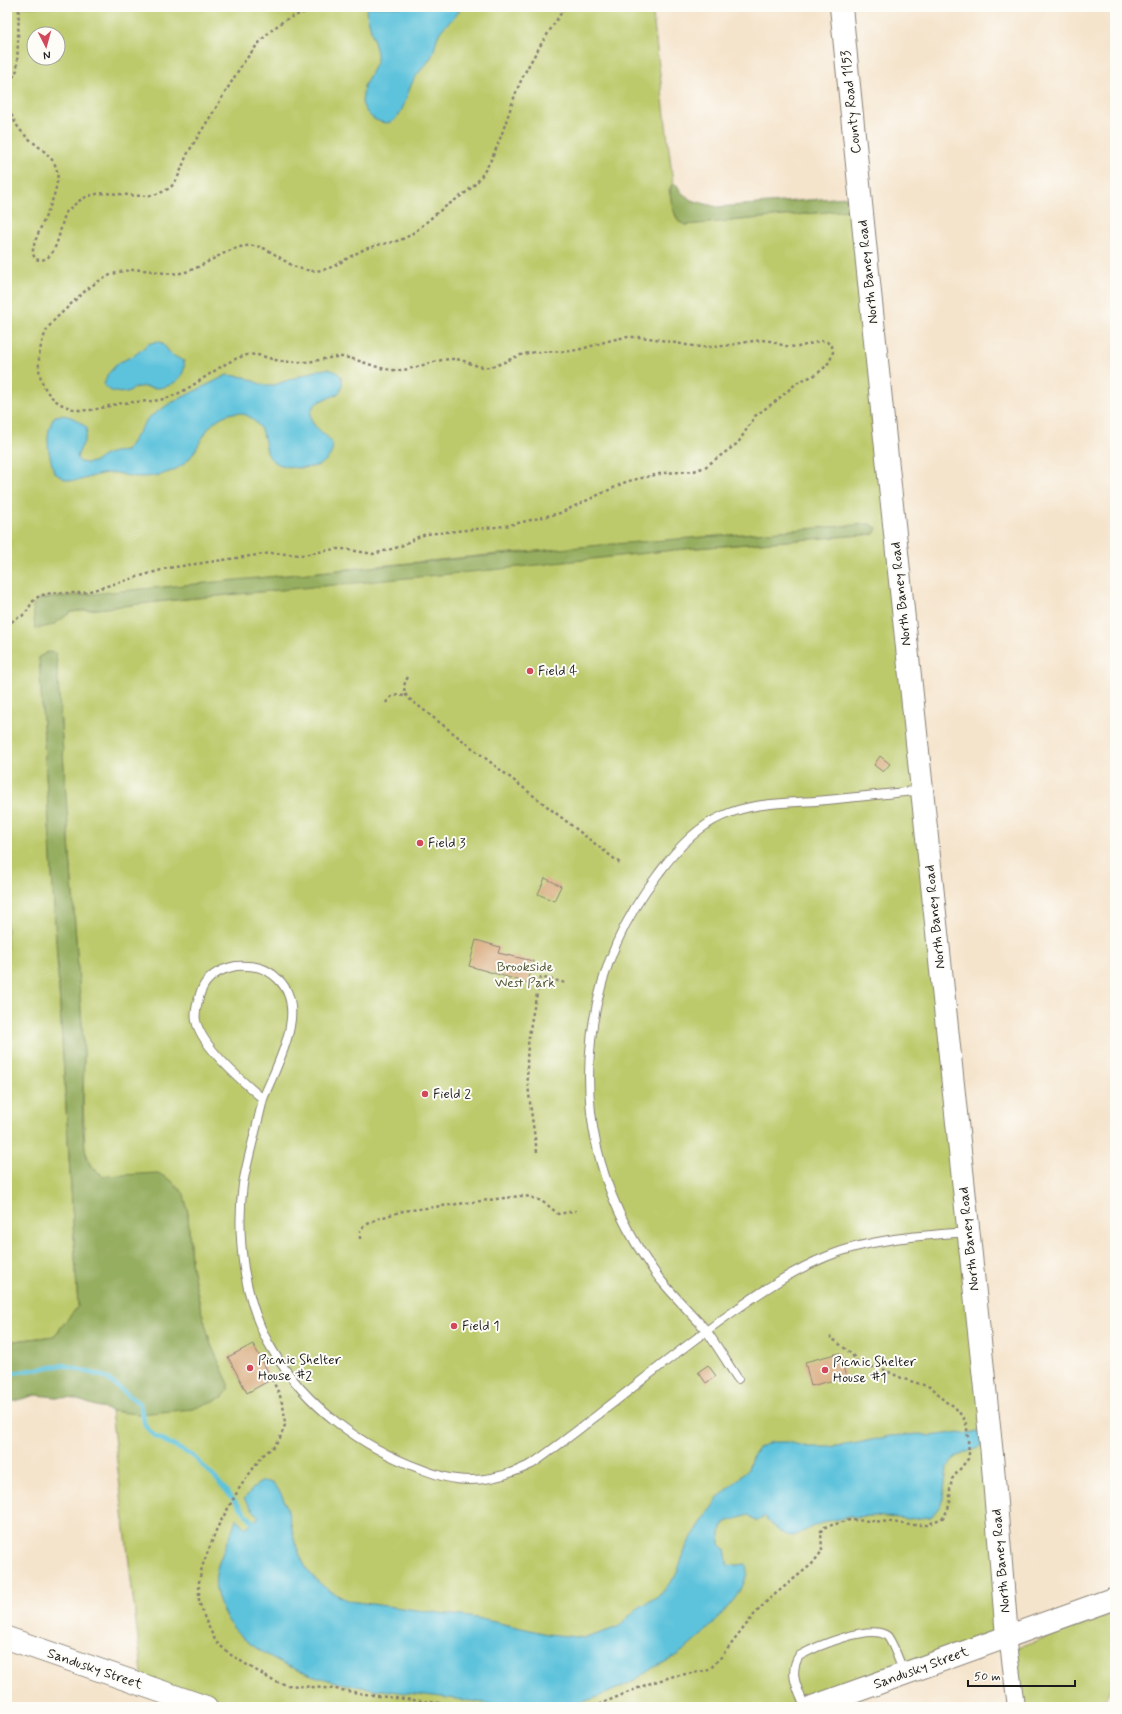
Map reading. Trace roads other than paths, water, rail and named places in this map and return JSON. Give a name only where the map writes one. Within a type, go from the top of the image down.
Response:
[{"type":"street","name":"County Road 1153","points":[[841,7],[860,197]]},
{"type":"street","name":"North Baney Road","points":[[860,197],[992,1455],[1007,1636]]},
{"type":"street","name":"Sandusky Street","points":[[812,1707],[1115,1598]]},
{"type":"street","points":[[1007,1636],[1016,1707]]},
{"type":"street","name":"Sandusky Street","points":[[7,1638],[206,1707]]},
{"type":"lane","points":[[738,1379],[706,1331],[670,1291],[646,1260],[630,1234],[604,1174],[590,1108],[589,1060],[597,1001],[608,960],[627,921],[666,862],[693,836],[720,817],[754,807],[922,790]]},
{"type":"lane","points":[[263,1099],[237,1076],[218,1056],[202,1034],[196,1022],[196,1006],[203,987],[209,979],[225,968],[249,966],[262,968],[272,973],[284,984],[290,997],[292,1017],[290,1030],[263,1099],[243,1185],[240,1211],[244,1269],[259,1323],[273,1352],[296,1383],[318,1407],[349,1431],[403,1462],[438,1475],[455,1479],[473,1480],[503,1475],[519,1470],[546,1454],[706,1331],[770,1285],[829,1256],[863,1245],[902,1238],[969,1232]]},
{"type":"lane","points":[[805,1707],[795,1682],[793,1670],[799,1656],[850,1636],[868,1632],[879,1632],[888,1637],[905,1674]]},
{"type":"water","points":[[369,7],[461,7],[456,15],[440,32],[432,56],[412,83],[401,111],[392,121],[386,123],[378,121],[370,116],[362,103],[364,86],[377,61],[377,53],[366,11]]},
{"type":"water","points":[[158,341],[162,343],[172,355],[184,361],[183,373],[176,381],[166,387],[137,387],[124,393],[111,391],[104,385],[107,375],[118,363],[135,355],[148,344]]},
{"type":"water","points":[[328,369],[335,371],[341,376],[342,385],[340,391],[336,395],[321,401],[312,409],[311,418],[314,425],[332,443],[331,454],[326,461],[314,467],[293,468],[274,462],[269,456],[262,432],[255,421],[245,414],[233,413],[218,419],[212,424],[196,450],[186,462],[167,473],[136,477],[113,473],[75,481],[62,477],[54,472],[50,458],[48,436],[51,423],[55,416],[68,416],[80,422],[87,428],[85,440],[77,458],[80,462],[90,463],[110,453],[126,451],[148,418],[169,404],[227,375],[245,377],[260,384],[271,386],[318,370]]},
{"type":"water","points":[[982,1431],[983,1445],[956,1457],[947,1468],[943,1498],[940,1506],[931,1517],[909,1519],[874,1516],[849,1517],[823,1522],[794,1536],[789,1536],[781,1532],[764,1516],[757,1522],[749,1515],[726,1522],[720,1532],[720,1544],[725,1549],[728,1566],[746,1564],[747,1571],[743,1585],[729,1605],[690,1646],[676,1656],[617,1689],[590,1700],[571,1705],[548,1708],[505,1706],[356,1686],[312,1675],[269,1656],[259,1650],[234,1629],[223,1611],[216,1589],[219,1561],[234,1527],[236,1518],[245,1528],[259,1517],[244,1499],[259,1483],[270,1482],[276,1487],[286,1504],[295,1542],[307,1569],[322,1585],[349,1601],[477,1618],[548,1634],[586,1638],[618,1627],[637,1609],[661,1594],[676,1575],[687,1545],[699,1526],[719,1497],[747,1471],[758,1448],[771,1442],[788,1442],[808,1447],[828,1447],[853,1444],[890,1436],[920,1434],[931,1436],[960,1432],[968,1434]]},
{"type":"waterway","points":[[7,1376],[13,1373],[63,1365],[105,1377],[140,1404],[145,1426],[155,1436],[193,1456],[217,1480],[253,1522]]},
{"type":"place","name":"Field 4","points":[[530,671]]},
{"type":"place","name":"Field 3","points":[[420,843]]},
{"type":"place","name":"Field 2","points":[[425,1094]]},
{"type":"place","name":"Field 1","points":[[454,1326]]},
{"type":"place","name":"Picnic Shelter House #2","points":[[250,1368]]},
{"type":"place","name":"Picnic Shelter House #1","points":[[825,1370]]},
{"type":"park label","name":"Brookside West Park","points":[[525,976]]}]
